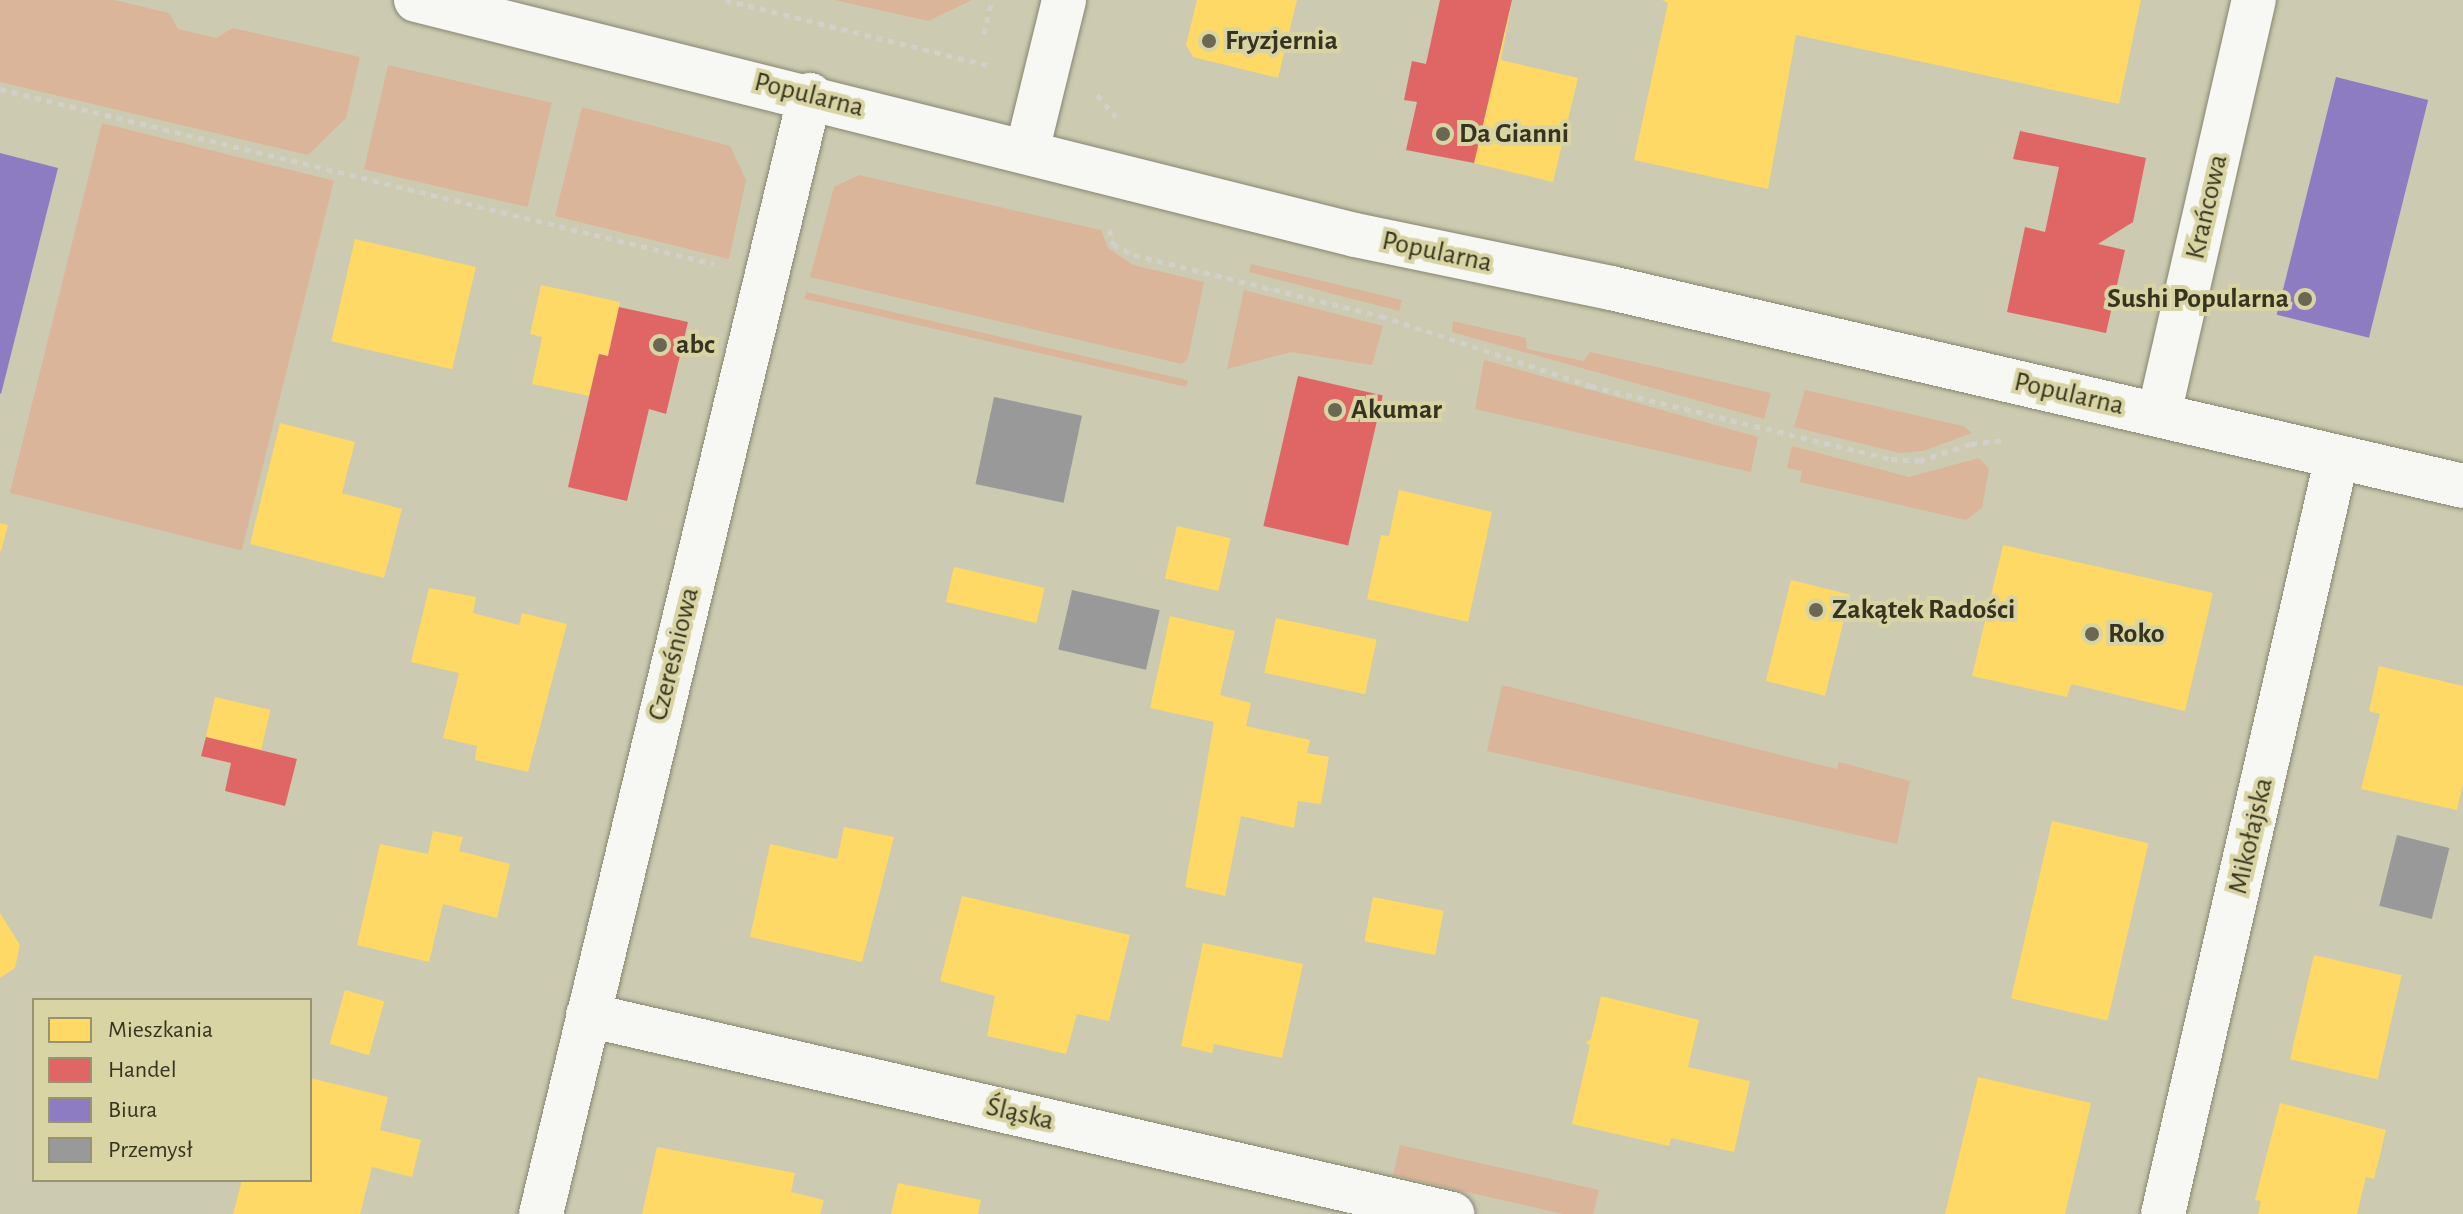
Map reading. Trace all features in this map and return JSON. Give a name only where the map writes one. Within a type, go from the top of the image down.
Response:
[{"type":"street","name":"Popularna","points":[[416,0],[810,95],[1113,175],[2463,486]]},
{"type":"street","points":[[1027,151],[1064,0]]},
{"type":"street","name":"Krańcowa","points":[[2159,414],[2254,0]]},
{"type":"street","name":"Czereśniowa","points":[[541,1214],[810,95]]},
{"type":"street","name":"Mikołajska","points":[[2163,1214],[2337,457]]},
{"type":"street","name":"Śląska","points":[[588,1015],[1452,1214]]},
{"type":"path","points":[[725,0],[1100,96],[1113,110],[1121,133],[1113,175],[1109,237],[1134,255],[1381,316],[1591,386],[1891,459],[1919,461],[1999,439]]},
{"type":"path","points":[[984,34],[992,0]]},
{"type":"path","points":[[0,89],[717,265]]},
{"type":"shaded area","points":[[0,0],[114,0],[169,13],[178,29],[216,38],[233,28],[360,57],[346,118],[308,155],[0,82]]},
{"type":"shaded area","points":[[835,0],[972,0],[928,21]]},
{"type":"shaded area","points":[[388,65],[552,103],[528,207],[364,169]]},
{"type":"shaded area","points":[[582,107],[730,146],[746,180],[729,259],[555,216]]},
{"type":"shaded area","points":[[102,123],[334,181],[242,551],[10,493]]},
{"type":"shaded area","points":[[859,175],[1101,230],[1108,248],[1133,265],[1204,282],[1188,358],[1182,364],[810,277],[834,187]]},
{"type":"shaded area","points":[[1251,264],[1402,300],[1399,311],[1249,272]]},
{"type":"shaded area","points":[[1244,290],[1383,326],[1372,365],[1291,352],[1227,369]]},
{"type":"shaded area","points":[[806,292],[1188,380],[1186,387],[804,299]]},
{"type":"shaded area","points":[[1453,321],[1526,338],[1527,349],[1584,361],[1590,352],[1771,393],[1764,419],[1452,332]]},
{"type":"shaded area","points":[[1484,360],[1758,437],[1751,472],[1475,409]]},
{"type":"shaded area","points":[[1805,390],[1963,426],[1972,433],[1923,451],[1900,453],[1794,427]]},
{"type":"shaded area","points":[[1792,446],[1909,477],[1979,458],[1989,469],[1982,508],[1966,520],[1800,482],[1802,471],[1787,468]]},
{"type":"shaded area","points":[[1502,685],[1837,769],[1839,762],[1910,781],[1897,844],[1487,751]]},
{"type":"shaded area","points":[[1400,1145],[1599,1190],[1593,1214],[1563,1214],[1393,1175]]},
{"type":"building: Mieszkania","points":[[1197,0],[1297,0],[1278,78],[1193,57],[1186,45]]},
{"type":"building: Mieszkania","points":[[1512,0],[1501,60],[1578,78],[1553,182],[1474,163]]},
{"type":"building: Mieszkania","points":[[1662,0],[2141,0],[2119,104],[1796,35],[1768,189],[1634,160],[1668,3]]},
{"type":"building: Mieszkania","points":[[355,239],[476,267],[452,369],[331,341]]},
{"type":"building: Mieszkania","points":[[541,285],[620,302],[608,356],[599,354],[589,396],[532,384],[542,337],[530,334]]},
{"type":"building: Mieszkania","points":[[280,423],[355,442],[342,493],[402,509],[384,578],[250,544]]},
{"type":"building: Mieszkania","points":[[1399,490],[1492,512],[1468,622],[1367,599],[1381,535],[1389,536]]},
{"type":"building: Mieszkania","points":[[0,523],[8,525],[1,551],[0,551]]},
{"type":"building: Mieszkania","points":[[1177,526],[1231,538],[1218,591],[1165,579]]},
{"type":"building: Mieszkania","name":"Roko","points":[[2003,545],[2213,593],[2185,711],[2071,684],[2067,697],[1972,676]]},
{"type":"building: Mieszkania","points":[[954,567],[1045,588],[1037,623],[946,602]]},
{"type":"building: Mieszkania","points":[[1791,580],[1850,595],[1825,696],[1766,681]]},
{"type":"building: Mieszkania","points":[[429,588],[476,597],[473,613],[519,625],[522,613],[567,624],[528,772],[475,760],[477,746],[443,738],[459,673],[411,662]]},
{"type":"building: Mieszkania","points":[[1170,616],[1235,631],[1220,695],[1251,703],[1246,726],[1310,740],[1307,753],[1329,757],[1321,804],[1298,801],[1294,828],[1241,816],[1225,896],[1185,887],[1214,722],[1150,708]]},
{"type":"building: Mieszkania","points":[[1276,618],[1377,639],[1365,694],[1264,673]]},
{"type":"building: Mieszkania","points":[[2379,666],[2463,686],[2463,783],[2457,810],[2361,789],[2380,714],[2369,711]]},
{"type":"building: Mieszkania","points":[[215,697],[271,710],[261,750],[206,737]]},
{"type":"building: Mieszkania","points":[[2052,821],[2148,843],[2108,1021],[2011,998]]},
{"type":"building: Mieszkania","points":[[844,827],[894,837],[862,962],[750,937],[770,844],[837,859]]},
{"type":"building: Mieszkania","points":[[433,831],[463,837],[459,851],[510,864],[497,918],[443,904],[429,962],[357,945],[380,844],[428,854]]},
{"type":"building: Mieszkania","points":[[962,896],[1130,935],[1109,1021],[1077,1014],[1066,1054],[987,1036],[995,996],[940,981]]},
{"type":"building: Mieszkania","points":[[1373,897],[1444,911],[1435,955],[1364,941]]},
{"type":"building: Mieszkania","points":[[0,913],[20,945],[15,968],[0,978]]},
{"type":"building: Mieszkania","points":[[1203,943],[1303,964],[1282,1058],[1214,1044],[1212,1053],[1181,1046]]},
{"type":"building: Mieszkania","points":[[2314,955],[2402,975],[2378,1080],[2290,1059]]},
{"type":"building: Mieszkania","points":[[345,990],[384,1001],[369,1055],[330,1044]]},
{"type":"building: Mieszkania","points":[[1601,996],[1699,1020],[1688,1067],[1750,1081],[1734,1152],[1671,1138],[1669,1146],[1572,1124],[1590,1045],[1585,1043],[1591,1039]]},
{"type":"building: Mieszkania","points":[[1978,1077],[2091,1103],[2065,1214],[1945,1214]]},
{"type":"building: Mieszkania","points":[[312,1078],[388,1097],[380,1130],[421,1140],[412,1177],[372,1167],[360,1214],[233,1214],[241,1182],[312,1182]]},
{"type":"building: Mieszkania","points":[[2280,1103],[2386,1130],[2374,1179],[2366,1177],[2357,1214],[2258,1214],[2261,1201],[2255,1200]]},
{"type":"building: Mieszkania","points":[[657,1147],[795,1173],[791,1192],[824,1200],[820,1214],[642,1214]]},
{"type":"building: Mieszkania","points":[[898,1183],[981,1200],[978,1214],[891,1214]]},
{"type":"building: Handel","points":[[1440,0],[1512,0],[1474,163],[1406,150],[1417,102],[1404,100],[1412,61],[1426,64]]},
{"type":"building: Handel","points":[[2020,131],[2146,158],[2133,222],[2098,244],[2125,250],[2106,333],[2007,312],[2025,227],[2045,232],[2059,167],[2013,159]]},
{"type":"building: Handel","points":[[619,307],[688,322],[666,414],[649,409],[627,501],[568,487],[599,354],[608,356]]},
{"type":"building: Handel","points":[[1298,376],[1383,396],[1348,546],[1263,526]]},
{"type":"building: Handel","points":[[206,737],[297,759],[285,806],[225,791],[231,763],[201,756]]},
{"type":"building: Biura","points":[[2336,77],[2428,100],[2369,338],[2277,315]]},
{"type":"building: Biura","points":[[0,153],[58,168],[1,394],[0,393]]},
{"type":"building: Przemysł","points":[[994,397],[1082,416],[1064,503],[975,484]]},
{"type":"building: Przemysł","points":[[1072,590],[1160,610],[1146,670],[1058,649]]},
{"type":"building: Przemysł","points":[[2397,835],[2449,848],[2432,919],[2379,906]]},
{"type":"place","name":"Fryzjernia","points":[[1209,41]]},
{"type":"place","name":"Da Gianni","points":[[1443,134]]},
{"type":"place","name":"Sushi Popularna","points":[[2305,299]]},
{"type":"place","name":"abc","points":[[660,345]]},
{"type":"place","name":"Akumar","points":[[1335,410]]},
{"type":"place","name":"Zakątek Radości","points":[[1816,610]]},
{"type":"place","name":"Roko","points":[[2092,634]]}]
